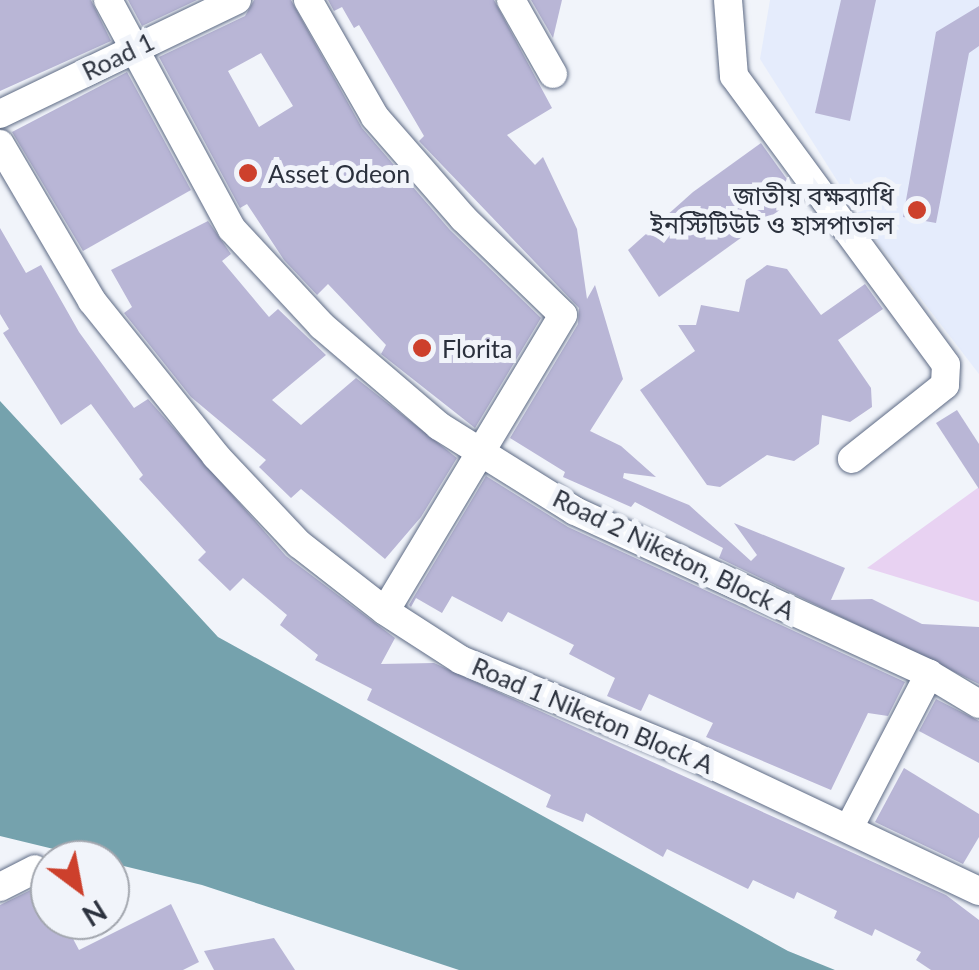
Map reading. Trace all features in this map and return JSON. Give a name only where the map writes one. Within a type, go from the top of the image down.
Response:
[{"type":"street","name":"Road 2 Niketon, Block A","points":[[108,0],[130,50],[232,228],[322,326],[480,454],[575,511],[929,674],[979,704]]},
{"type":"street","name":"Road 1","points":[[0,114],[237,0]]},
{"type":"street","points":[[308,0],[374,117],[462,218],[564,315],[385,610]]},
{"type":"street","points":[[511,0],[553,74]]},
{"type":"street","points":[[728,0],[734,76],[946,365],[945,385],[852,458]]},
{"type":"street","name":"Road 1 Niketon Block A","points":[[0,144],[92,301],[216,456],[299,544],[385,610],[462,660],[849,828],[979,891]]},
{"type":"street","points":[[849,828],[929,674]]},
{"type":"street","points":[[0,887],[30,871]]},
{"type":"shaded area","name":"জাতীয় বক্ষব্যাধি ইনস্টিটিউট ও হাসপাতাল","points":[[770,0],[979,0],[979,374],[871,234],[760,59]]},
{"type":"shaded area","points":[[979,487],[979,602],[867,568]]},
{"type":"water","points":[[0,401],[218,637],[788,951],[835,970],[459,970],[202,885],[130,868],[130,840],[30,840],[30,843],[0,836]]},
{"type":"building","points":[[0,0],[91,0],[111,41],[0,91]]},
{"type":"building","points":[[128,0],[197,0],[142,26]]},
{"type":"building","points":[[254,0],[291,0],[362,128],[450,230],[541,318],[475,428],[381,354],[386,345],[328,284],[317,295],[284,260],[247,204],[240,208],[159,57],[245,16]],"holes":[[[261,53],[293,106],[259,127],[228,71]]]},
{"type":"building","points":[[328,0],[494,0],[552,108],[507,135],[535,165],[543,157],[577,229],[587,299],[595,285],[623,379],[590,431],[621,446],[656,477],[624,473],[623,478],[689,505],[751,561],[757,555],[734,523],[845,568],[831,600],[872,599],[922,624],[979,627],[979,684],[719,558],[723,548],[635,502],[631,507],[563,477],[565,472],[510,438],[578,324],[579,308],[419,141],[424,136],[359,25],[354,28],[342,7],[334,11]]},
{"type":"building","points":[[531,0],[562,0],[553,38]]},
{"type":"building","points":[[841,0],[876,0],[850,121],[815,113]]},
{"type":"building","points":[[979,6],[979,46],[969,53],[936,223],[903,217],[936,32]]},
{"type":"building","points":[[127,72],[191,190],[83,251],[12,132]]},
{"type":"building","points":[[761,143],[799,196],[659,297],[628,250],[693,192]]},
{"type":"building","points":[[208,221],[231,254],[222,261],[269,317],[278,309],[326,355],[272,400],[301,425],[356,378],[457,458],[421,517],[385,559],[301,489],[291,498],[259,467],[266,460],[191,397],[124,313],[132,307],[111,270]]},
{"type":"building","points":[[0,228],[26,273],[41,265],[79,332],[134,408],[148,399],[286,556],[395,638],[381,664],[434,663],[946,895],[979,920],[979,970],[931,970],[916,960],[921,952],[875,929],[872,936],[834,918],[837,911],[797,892],[794,899],[753,880],[748,889],[667,849],[663,857],[586,813],[583,822],[546,807],[551,795],[367,700],[372,689],[315,660],[318,655],[280,625],[287,615],[243,578],[230,591],[198,560],[206,552],[139,479],[143,475],[91,404],[61,425],[3,333],[9,329],[0,314]]},
{"type":"building","points":[[767,265],[787,269],[821,315],[865,284],[883,309],[838,340],[871,388],[872,407],[850,422],[822,415],[819,444],[794,461],[767,455],[720,487],[707,485],[640,390],[695,351],[678,325],[696,325],[701,305],[739,312],[746,280]]},
{"type":"building","points":[[957,410],[979,444],[979,489],[936,423]]},
{"type":"building","points":[[486,476],[568,527],[905,682],[888,716],[868,713],[831,790],[706,737],[713,723],[649,694],[641,711],[607,696],[615,678],[569,654],[574,645],[508,612],[502,622],[452,596],[442,613],[416,598],[411,607],[409,605]]},
{"type":"building","points":[[936,699],[979,721],[979,763],[919,731]]},
{"type":"building","points":[[904,768],[979,814],[979,837],[963,864],[875,822]]},
{"type":"building","points":[[30,890],[30,940],[74,940],[79,950],[99,940],[130,940],[130,924],[171,904],[199,962],[183,970],[0,970],[0,905]]},
{"type":"building","points":[[274,938],[295,970],[214,970],[204,951]]},
{"type":"place","name":"Asset Odeon","points":[[248,173]]},
{"type":"place","name":"জাতীয় বক্ষব্যাধি ইনস্টিটিউট ও হাসপাতাল","points":[[917,210]]},
{"type":"place","name":"Florita","points":[[422,348]]}]
